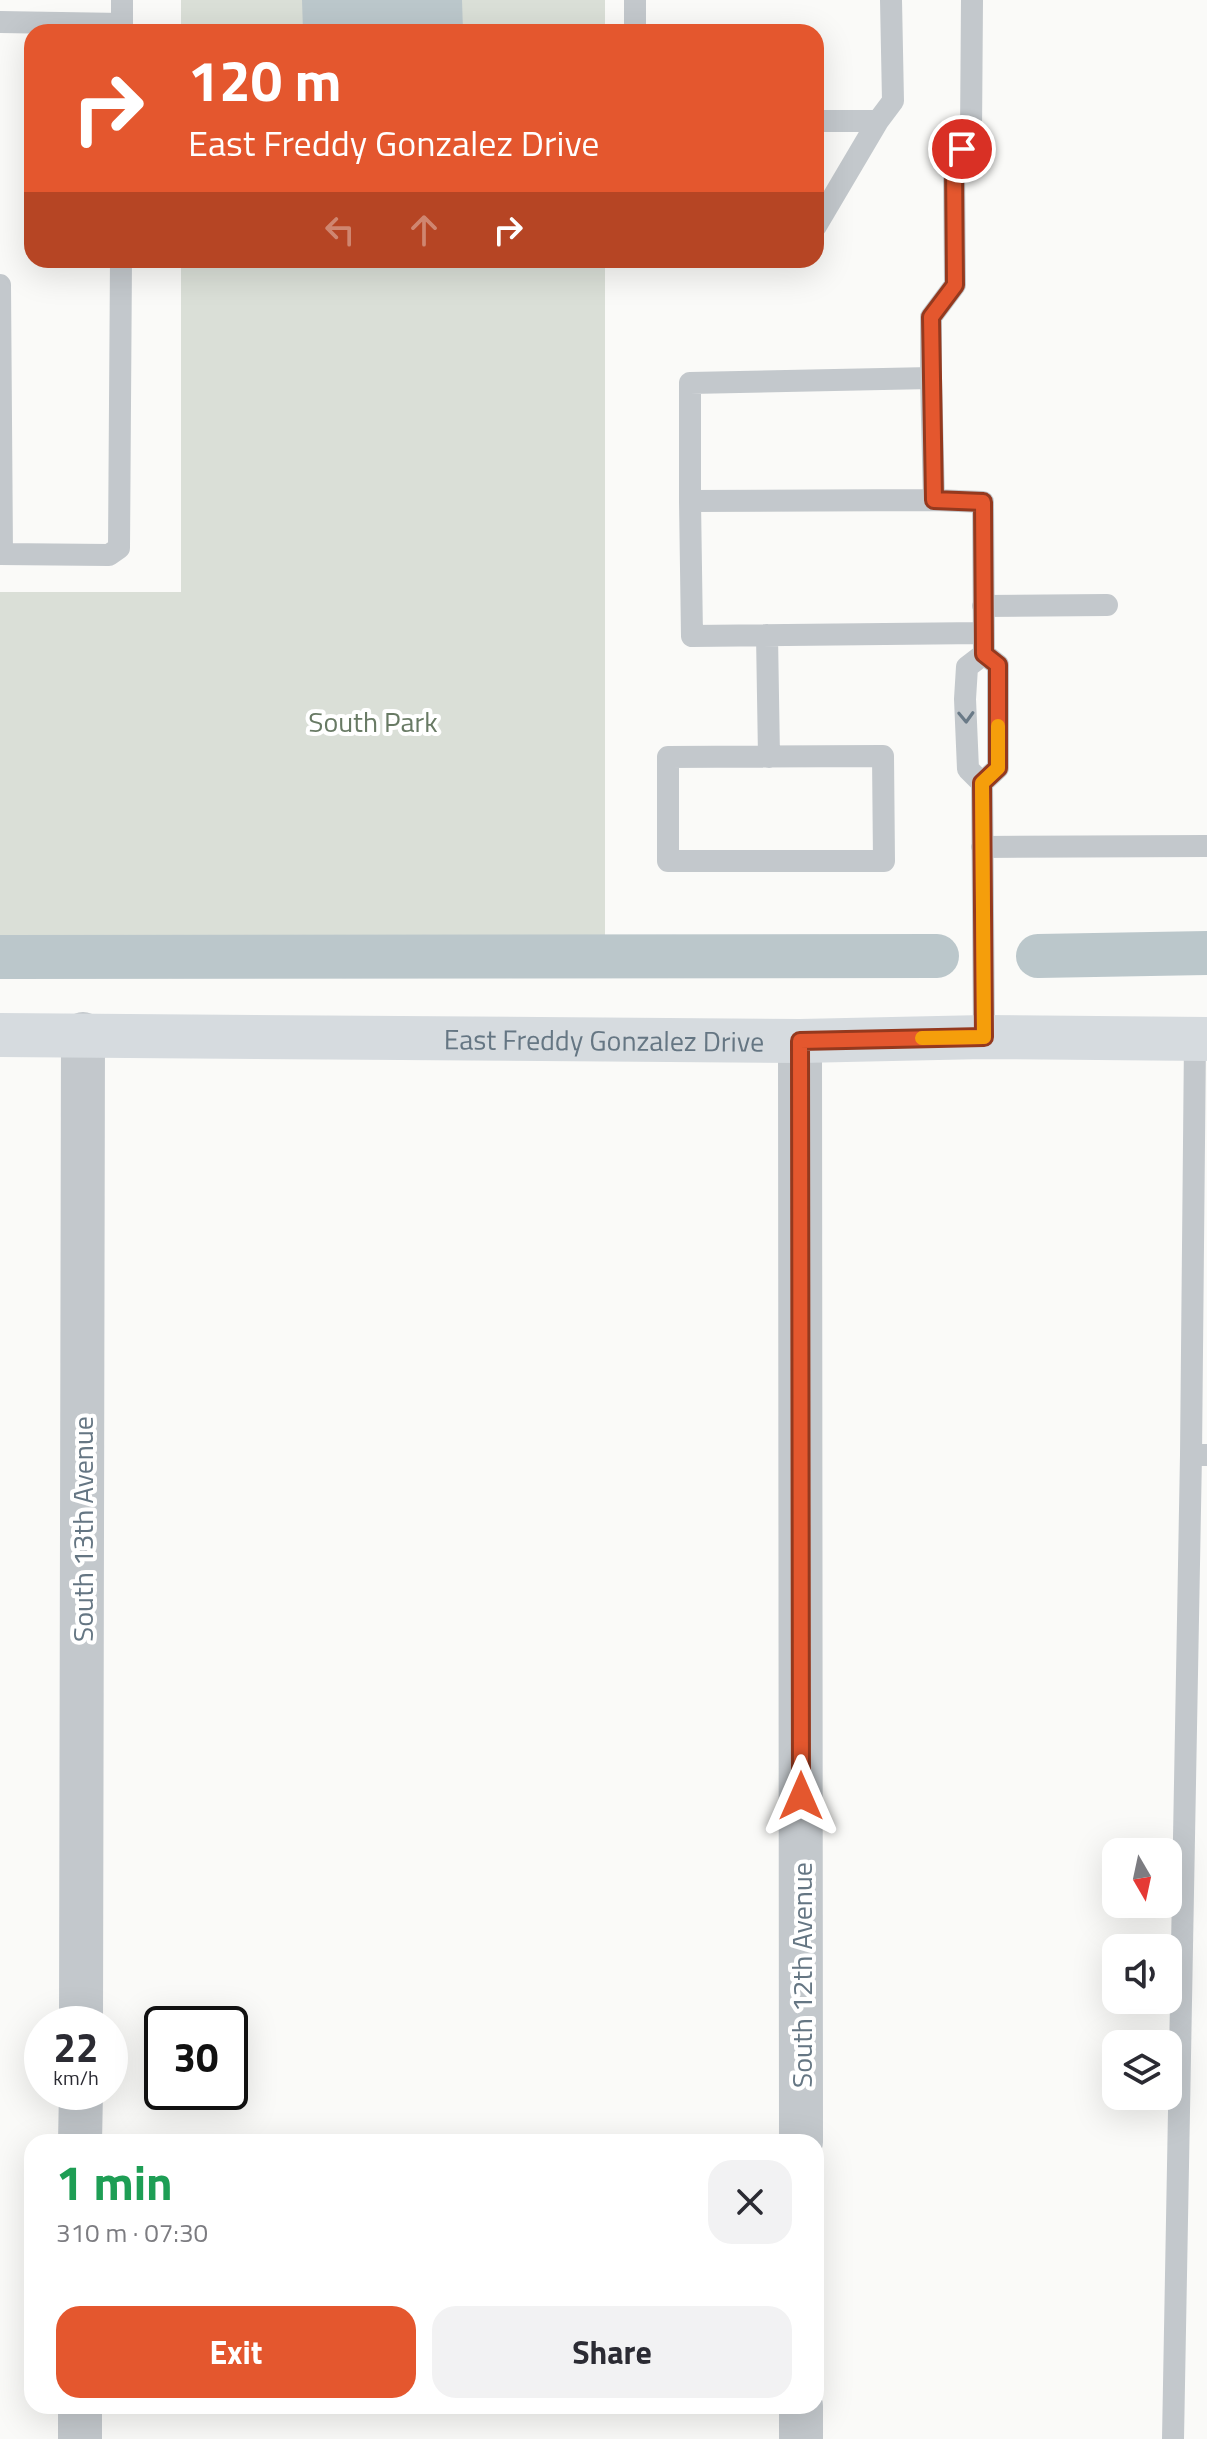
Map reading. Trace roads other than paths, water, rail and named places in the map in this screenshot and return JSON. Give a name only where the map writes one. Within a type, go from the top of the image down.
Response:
[{"type":"main road","name":"East Freddy Gonzalez Drive","points":[[0,1035],[800,1041],[984,1037],[1201,1039]]},
{"type":"street","name":"South 13th Avenue","points":[[81,2006],[83,1034]]},
{"type":"street","name":"South 12th Avenue","points":[[800,1041],[801,2134]]},
{"type":"street","points":[[80,2134],[81,2110]]},
{"type":"street","points":[[80,2414],[80,2439]]},
{"type":"street","points":[[801,2414],[801,2439]]},
{"type":"lane","points":[[122,0],[122,24]]},
{"type":"lane","points":[[635,0],[635,24]]},
{"type":"lane","points":[[824,212],[893,101],[891,0]]},
{"type":"lane","points":[[934,500],[931,317],[955,285],[954,164],[971,134],[972,0]]},
{"type":"lane","points":[[0,22],[41,24]]},
{"type":"lane","points":[[824,121],[878,121]]},
{"type":"lane","points":[[0,285],[1,554],[109,555],[119,548],[121,268]]},
{"type":"lane","points":[[931,378],[690,383],[692,636],[767,635],[984,644]]},
{"type":"lane","points":[[690,501],[983,502],[984,644],[998,665],[998,768],[982,783]]},
{"type":"lane","points":[[983,606],[1107,605]]},
{"type":"lane","points":[[767,635],[769,757]]},
{"type":"lane","points":[[984,644],[967,667],[965,699],[968,769],[982,783],[984,1037]]},
{"type":"lane","points":[[883,756],[884,861],[668,861],[668,757],[769,757],[883,756]]},
{"type":"lane","points":[[982,847],[1207,846]]},
{"type":"lane","points":[[1173,2439],[1199,1455],[1201,1039]]},
{"type":"waterway","points":[[1038,956],[1207,953]]},
{"type":"waterway","points":[[0,957],[937,956]]},
{"type":"park label","name":"South Park","points":[[373,721]]}]
